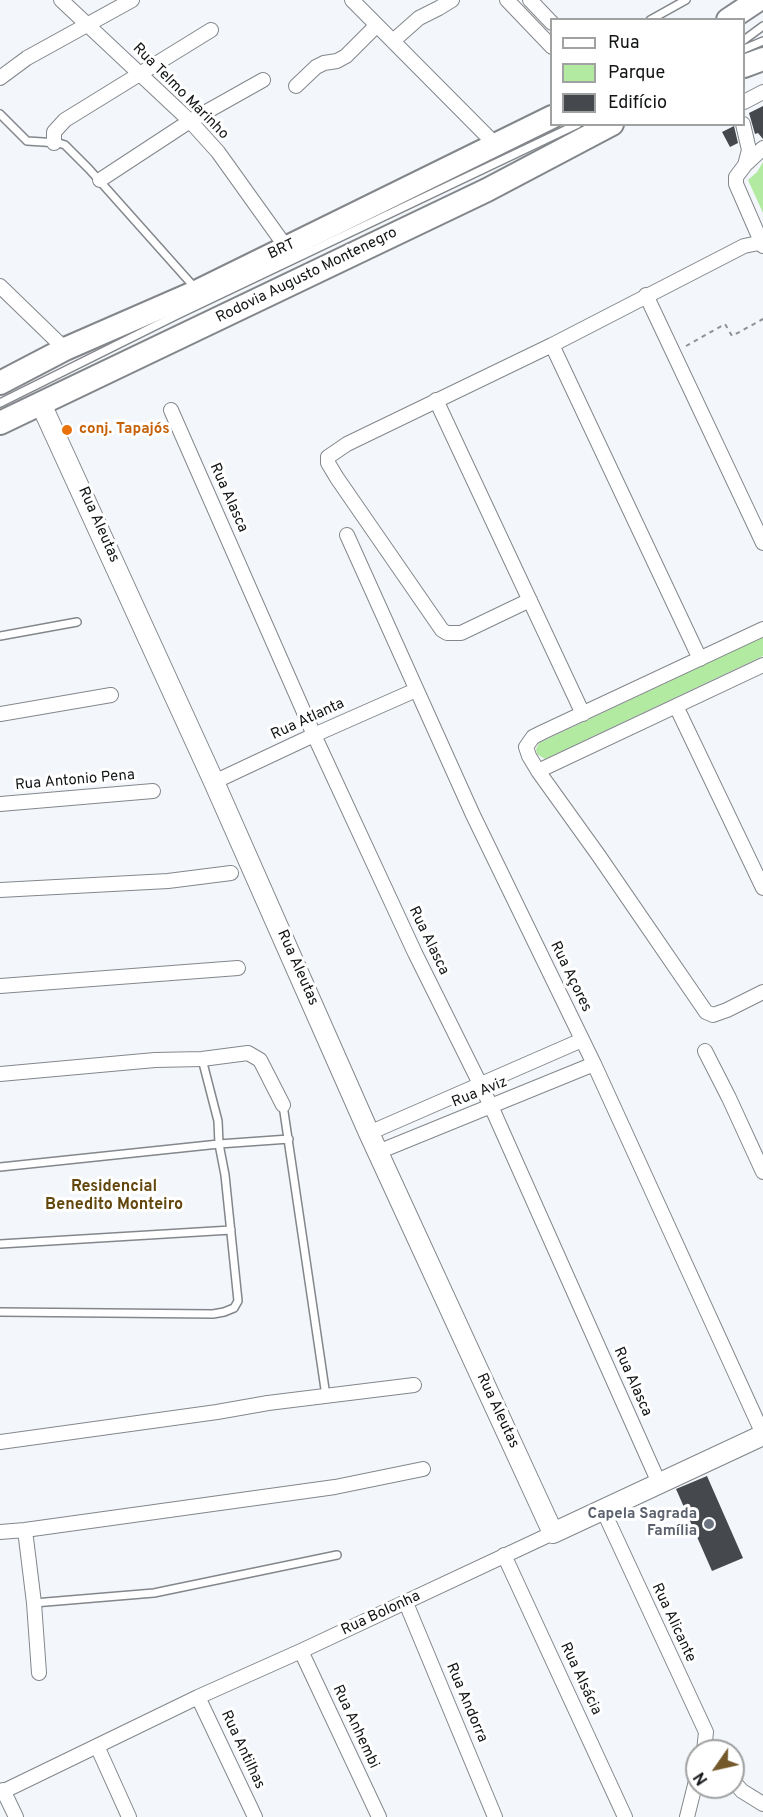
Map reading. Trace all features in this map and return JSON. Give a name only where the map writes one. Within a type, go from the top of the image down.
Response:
[{"type":"main road","points":[[722,18],[735,0]]},
{"type":"main road","points":[[731,18],[758,0]]},
{"type":"main road","points":[[745,66],[763,59]]},
{"type":"main road","points":[[0,383],[65,349],[198,291],[550,118]]},
{"type":"main road","name":"Rodovia Augusto Montenegro","points":[[0,423],[487,190],[608,126]]},
{"type":"street","name":"Rua Telmo Marinho","points":[[61,0],[190,121],[218,152],[286,247]]},
{"type":"street","points":[[0,78],[27,58],[132,0]]},
{"type":"street","points":[[352,0],[496,145]]},
{"type":"street","points":[[393,41],[418,18],[452,0]]},
{"type":"street","points":[[507,0],[550,45]]},
{"type":"street","points":[[530,0],[550,20]]},
{"type":"street","points":[[296,86],[316,67],[346,56],[376,26]]},
{"type":"street","points":[[54,143],[54,132],[65,120],[211,30]]},
{"type":"street","points":[[99,180],[190,121],[263,80]]},
{"type":"street","points":[[745,101],[763,92]]},
{"type":"street","points":[[743,126],[749,150],[745,165]]},
{"type":"street","points":[[530,600],[461,633],[447,633],[441,630],[328,463],[328,457],[341,447],[552,345],[744,246],[762,244],[736,184],[736,177],[763,148]]},
{"type":"street","points":[[0,286],[65,349]]},
{"type":"street","points":[[646,295],[763,543]]},
{"type":"street","points":[[552,345],[700,659]]},
{"type":"street","points":[[436,400],[583,714]]},
{"type":"street","name":"Rua Aleutas","points":[[41,404],[214,783],[369,1133],[553,1533]]},
{"type":"street","name":"Rua Alasca","points":[[171,410],[314,735],[415,953],[491,1106],[659,1483]]},
{"type":"street","name":"Rua Açores","points":[[346,535],[478,825],[594,1065],[763,1435]]},
{"type":"street","points":[[762,994],[727,1010],[713,1014],[706,1012],[538,771],[526,747],[529,741],[543,732],[763,629]]},
{"type":"street","points":[[538,771],[763,665]]},
{"type":"street","name":"Rua Atlanta","points":[[214,783],[416,690]]},
{"type":"street","points":[[0,714],[111,695]]},
{"type":"street","points":[[676,706],[763,888]]},
{"type":"street","name":"Rua Antonio Pena","points":[[0,804],[153,790]]},
{"type":"street","points":[[0,890],[168,881],[231,873]]},
{"type":"street","points":[[0,986],[238,968]]},
{"type":"street","name":"Rua Aviz","points":[[369,1133],[582,1040]]},
{"type":"street","points":[[705,1051],[763,1172]]},
{"type":"street","points":[[0,1074],[155,1060],[202,1059],[248,1053],[260,1060],[283,1105]]},
{"type":"street","name":"Rua Aviz","points":[[378,1152],[594,1065]]},
{"type":"street","points":[[0,1442],[414,1385]]},
{"type":"street","name":"Rua Bolonha","points":[[2,1791],[198,1697],[301,1652],[763,1435]]},
{"type":"street","points":[[0,1532],[335,1487],[423,1469]]},
{"type":"street","name":"Rua Alicante","points":[[603,1510],[706,1732],[705,1739]]},
{"type":"street","points":[[25,1530],[34,1603],[39,1673]]},
{"type":"street","name":"Rua Alsácia","points":[[504,1555],[625,1817]]},
{"type":"street","name":"Rua Andorra","points":[[406,1603],[495,1817]]},
{"type":"street","name":"Rua Anhembi","points":[[301,1652],[379,1817]]},
{"type":"street","name":"Rua Antilhas","points":[[198,1697],[255,1817]]},
{"type":"street","points":[[97,1746],[129,1817]]},
{"type":"street","points":[[2,1791],[16,1817]]},
{"type":"street","points":[[745,1793],[763,1804]]},
{"type":"street","points":[[687,1817],[692,1799]]},
{"type":"lane","points":[[654,18],[686,0]]},
{"type":"lane","points":[[745,39],[763,26]]},
{"type":"lane","points":[[745,49],[763,41]]},
{"type":"lane","points":[[0,114],[27,141],[65,145],[198,291]]},
{"type":"lane","name":"BRT","points":[[0,403],[177,315],[574,126]]},
{"type":"lane","points":[[0,636],[77,622]]},
{"type":"lane","points":[[0,1312],[201,1314],[224,1312],[234,1308],[238,1301],[225,1174],[219,1144],[218,1121],[202,1059]]},
{"type":"lane","points":[[283,1105],[326,1396]]},
{"type":"lane","points":[[0,1167],[219,1144],[289,1140]]},
{"type":"lane","points":[[0,1244],[231,1230]]},
{"type":"lane","points":[[34,1603],[154,1593],[337,1555]]},
{"type":"path","points":[[674,353],[725,324],[732,336],[763,319]]},
{"type":"green space","points":[[763,162],[763,213],[748,180]]},
{"type":"green space","points":[[763,637],[763,656],[545,759],[537,754],[536,749],[539,743]]},
{"type":"building","points":[[763,106],[763,139],[758,133],[755,134],[749,113]]},
{"type":"building","points":[[734,126],[738,143],[730,147],[722,132]]},
{"type":"building","name":"Capela Sagrada Família","points":[[707,1476],[743,1558],[712,1571],[676,1489]]},
{"type":"place","name":"conj. Tapajós","points":[[67,430]]},
{"type":"place","name":"Capela Sagrada Família","points":[[709,1524]]},
{"type":"district","name":"Residencial Benedito Monteiro","points":[[114,1197]]}]
